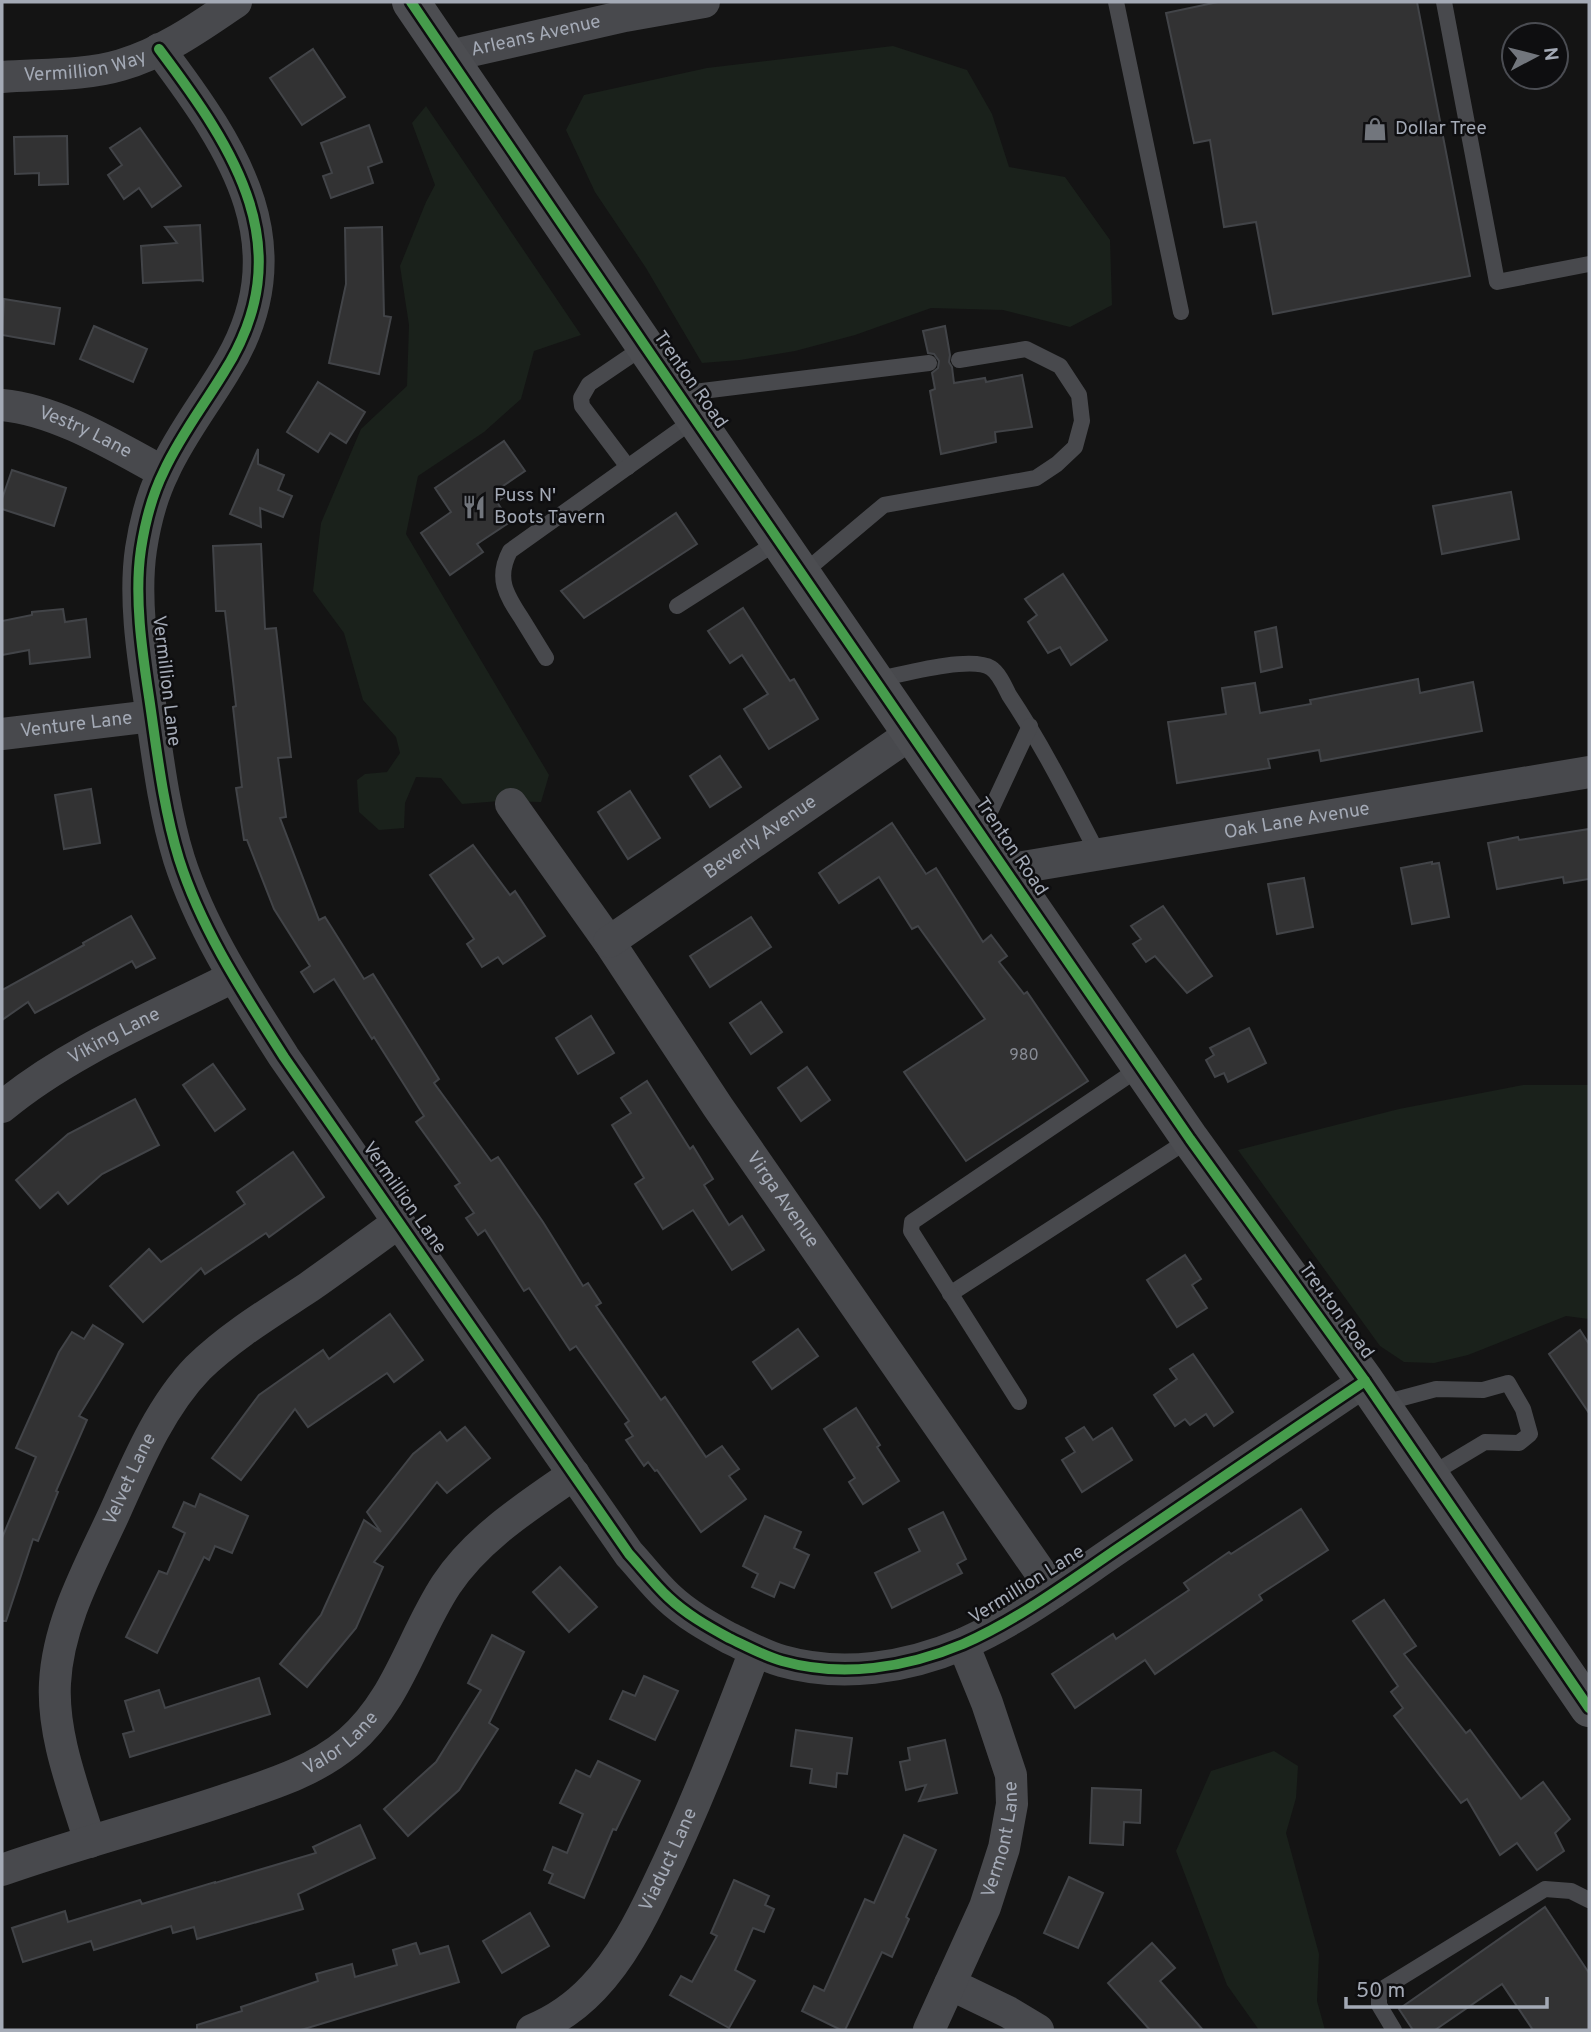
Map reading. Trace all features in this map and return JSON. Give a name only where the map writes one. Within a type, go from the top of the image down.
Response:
[{"type":"main road","name":"Trenton Road","points":[[411,2],[1190,1139],[1373,1392],[1589,1708]]},
{"type":"street","name":"Vermillion Way","points":[[2,77],[89,71],[122,65],[198,28],[236,2]]},
{"type":"street","name":"Arleans Avenue","points":[[449,56],[625,16],[704,2]]},
{"type":"street","name":"Vermillion Lane","points":[[159,49],[200,104],[227,147],[243,184],[256,225],[259,261],[254,308],[241,341],[163,472],[150,506],[140,552],[139,599],[144,662],[163,792],[179,857],[196,904],[233,977],[284,1057],[629,1553],[668,1598],[701,1623],[755,1651],[792,1663],[813,1668],[846,1670],[883,1668],[917,1661],[963,1644],[1000,1625],[1373,1392]]},
{"type":"street","name":"Vestry Lane","points":[[2,405],[14,406],[58,420],[163,472]]},
{"type":"street","name":"Venture Lane","points":[[2,734],[152,716]]},
{"type":"street","name":"Beverly Avenue","points":[[609,942],[912,733]]},
{"type":"street","name":"Oak Lane Avenue","points":[[1005,870],[1589,772]]},
{"type":"street","name":"Virga Avenue","points":[[511,804],[609,942],[718,1107],[1055,1592]]},
{"type":"street","name":"Viking Lane","points":[[2,1107],[72,1059],[233,977]]},
{"type":"street","name":"Velvet Lane","points":[[90,1842],[63,1752],[56,1715],[58,1656],[81,1586],[142,1453],[176,1395],[198,1368],[244,1329],[310,1286],[399,1222]]},
{"type":"street","name":"Valor Lane","points":[[2,1870],[294,1777],[320,1763],[349,1741],[374,1715],[396,1683],[448,1582],[470,1555],[503,1525],[573,1474]]},
{"type":"street","name":"Vermont Lane","points":[[929,2030],[985,1907],[1004,1848],[1012,1804],[1011,1775],[987,1703],[963,1644]]},
{"type":"street","name":"Viaduct Lane","points":[[532,2030],[561,2015],[592,1990],[641,1920],[707,1773],[755,1651]]},
{"type":"street","points":[[950,1984],[1009,2012],[1038,2030]]},
{"type":"lane","points":[[1116,2],[1181,312]]},
{"type":"lane","points":[[1444,2],[1497,282],[1589,264]]},
{"type":"lane","points":[[628,467],[582,406],[581,398],[589,384],[645,346]]},
{"type":"lane","points":[[802,574],[884,505],[1036,478],[1057,464],[1074,447],[1082,421],[1079,394],[1060,366],[1026,349],[959,360]]},
{"type":"lane","points":[[546,658],[505,594],[503,577],[505,561],[510,551],[628,467],[686,407],[929,363]]},
{"type":"lane","points":[[677,606],[779,541]]},
{"type":"lane","points":[[875,680],[964,664],[992,668],[1030,726],[1098,854]]},
{"type":"lane","points":[[980,833],[1030,726]]},
{"type":"lane","points":[[1019,1402],[911,1231],[912,1223],[1141,1067]]},
{"type":"lane","points":[[950,1294],[1190,1139]]},
{"type":"lane","points":[[1373,1392],[1483,1390],[1508,1383],[1523,1409],[1530,1434],[1518,1443],[1485,1442],[1430,1475]]},
{"type":"lane","points":[[1394,2030],[1379,2005],[1379,1991],[1545,1889],[1571,1891],[1589,1900]]},
{"type":"shaded area","points":[[893,46],[967,70],[992,114],[1009,167],[1065,177],[1110,240],[1112,305],[1070,327],[1003,310],[931,308],[855,335],[795,351],[702,363],[646,268],[595,192],[566,130],[584,95],[707,68]]},
{"type":"shaded area","points":[[426,106],[581,335],[534,351],[521,399],[484,432],[418,476],[406,534],[549,775],[541,802],[462,804],[441,778],[416,777],[405,803],[404,828],[379,830],[359,812],[357,780],[365,774],[387,772],[400,753],[396,737],[363,700],[344,633],[313,591],[321,523],[361,429],[407,386],[409,325],[400,266],[435,185],[412,123]]},
{"type":"shaded area","points":[[1523,1085],[1589,1085],[1589,1319],[1566,1316],[1468,1355],[1434,1363],[1404,1362],[1380,1346],[1238,1150],[1399,1109]]},
{"type":"shaded area","points":[[1274,1751],[1298,1766],[1296,1798],[1286,1833],[1319,1954],[1317,2001],[1325,2030],[1259,2030],[1227,1985],[1176,1851],[1211,1771]]},
{"type":"building","points":[[1218,2],[1417,2],[1470,276],[1273,314],[1256,222],[1224,227],[1210,140],[1194,143],[1166,13]]},
{"type":"building","points":[[313,49],[345,97],[302,125],[270,78]]},
{"type":"building","points":[[369,125],[382,162],[368,167],[373,183],[331,198],[323,176],[332,173],[321,143]]},
{"type":"building","points":[[140,128],[181,186],[152,207],[139,188],[124,199],[108,175],[122,165],[110,148]]},
{"type":"building","points":[[67,136],[68,184],[39,185],[39,173],[15,174],[14,137]]},
{"type":"building","points":[[200,225],[203,282],[143,283],[141,246],[177,243],[165,227]]},
{"type":"building","points":[[382,227],[384,316],[391,317],[379,374],[329,363],[346,284],[345,228]]},
{"type":"building","points":[[4,299],[60,308],[54,344],[2,335]]},
{"type":"building","points":[[94,326],[147,349],[133,382],[80,359]]},
{"type":"building","points":[[945,326],[954,383],[985,378],[986,382],[1022,375],[1032,427],[995,432],[996,442],[941,454],[930,391],[935,389],[932,373],[938,368],[939,361],[934,354],[928,353],[923,331]]},
{"type":"building","points":[[318,382],[365,412],[346,443],[330,433],[318,452],[287,432]]},
{"type":"building","name":"Puss N' Boots Tavern","points":[[504,441],[525,471],[500,488],[505,496],[497,502],[510,522],[477,544],[483,552],[450,575],[421,533],[451,512],[435,488]]},
{"type":"building","points":[[258,449],[258,464],[284,475],[278,490],[292,496],[283,517],[260,508],[261,527],[230,514]]},
{"type":"building","points":[[12,470],[66,488],[54,526],[2,509],[2,499]]},
{"type":"building","points":[[1511,492],[1519,539],[1442,554],[1433,506]]},
{"type":"building","points":[[676,513],[697,544],[584,618],[561,591]]},
{"type":"building","points":[[261,544],[265,629],[276,628],[291,757],[278,758],[286,817],[280,818],[319,920],[325,917],[364,979],[373,974],[439,1079],[434,1083],[491,1161],[498,1157],[583,1286],[588,1283],[601,1303],[596,1306],[661,1400],[665,1397],[706,1457],[722,1446],[739,1469],[729,1476],[746,1499],[701,1532],[657,1470],[648,1462],[644,1466],[626,1440],[633,1436],[625,1424],[629,1421],[576,1346],[570,1350],[529,1288],[524,1291],[485,1230],[478,1235],[466,1218],[474,1213],[455,1186],[460,1183],[416,1122],[424,1116],[334,979],[314,992],[301,972],[310,966],[274,909],[247,840],[244,840],[236,788],[242,787],[225,611],[216,611],[213,546]]},
{"type":"building","points":[[1063,574],[1107,640],[1071,665],[1060,647],[1048,653],[1028,622],[1037,615],[1025,599]]},
{"type":"building","points":[[743,608],[790,681],[794,679],[818,719],[769,749],[744,709],[768,694],[742,655],[730,663],[708,631]]},
{"type":"building","points":[[63,609],[65,622],[86,619],[90,657],[30,664],[29,650],[2,655],[2,621],[32,615],[32,612]]},
{"type":"building","points":[[1276,627],[1282,667],[1261,672],[1255,632]]},
{"type":"building","points":[[1418,679],[1420,693],[1473,682],[1482,731],[1321,761],[1319,750],[1268,759],[1270,768],[1177,783],[1168,722],[1226,714],[1222,688],[1255,683],[1260,713],[1311,704],[1310,700]]},
{"type":"building","points":[[720,756],[741,787],[710,807],[690,776]]},
{"type":"building","points":[[91,789],[100,843],[64,849],[55,795]]},
{"type":"building","points":[[630,791],[660,838],[628,859],[598,812]]},
{"type":"building","points":[[892,823],[926,874],[936,868],[983,942],[991,935],[1007,956],[999,962],[1024,994],[1027,992],[1088,1081],[966,1161],[904,1072],[985,1019],[918,926],[912,929],[879,877],[839,903],[819,873]]},
{"type":"building","points":[[1589,829],[1589,879],[1564,883],[1563,877],[1497,889],[1488,843]]},
{"type":"building","points":[[473,845],[510,895],[515,891],[545,936],[503,964],[498,957],[482,967],[467,944],[474,939],[430,875]]},
{"type":"building","points":[[1439,863],[1449,917],[1412,924],[1401,868]]},
{"type":"building","points":[[1304,878],[1313,927],[1277,934],[1268,884]]},
{"type":"building","points":[[1163,906],[1212,976],[1187,993],[1155,956],[1146,962],[1133,944],[1141,939],[1131,926]]},
{"type":"building","points":[[131,916],[155,958],[136,968],[132,961],[35,1013],[28,1002],[2,1020],[2,990]]},
{"type":"building","points":[[751,917],[771,947],[710,987],[690,956]]},
{"type":"building","points":[[761,1002],[782,1032],[751,1054],[730,1023]]},
{"type":"building","points":[[591,1016],[614,1053],[578,1074],[556,1038]]},
{"type":"building","points":[[1249,1028],[1266,1063],[1228,1082],[1224,1073],[1215,1077],[1206,1060],[1214,1055],[1210,1048]]},
{"type":"building","points":[[213,1064],[245,1109],[215,1131],[183,1085]]},
{"type":"building","points":[[807,1067],[830,1100],[801,1121],[778,1088]]},
{"type":"building","points":[[647,1081],[690,1149],[693,1146],[713,1179],[704,1185],[729,1225],[742,1216],[764,1250],[732,1270],[693,1210],[663,1229],[635,1184],[644,1178],[612,1125],[631,1113],[621,1098]]},
{"type":"building","points":[[135,1099],[159,1145],[102,1174],[68,1204],[58,1192],[40,1208],[16,1180],[68,1134]]},
{"type":"building","points":[[293,1152],[324,1197],[269,1237],[266,1233],[205,1274],[201,1268],[143,1322],[110,1286],[149,1249],[161,1262],[245,1204],[237,1192]]},
{"type":"building","points":[[1185,1255],[1201,1279],[1192,1285],[1207,1308],[1177,1327],[1147,1280]]},
{"type":"building","points":[[390,1314],[423,1360],[394,1382],[387,1373],[308,1427],[295,1409],[241,1480],[212,1458],[259,1395],[323,1350],[329,1359]]},
{"type":"building","points":[[93,1325],[123,1344],[79,1416],[87,1420],[38,1541],[33,1539],[6,1621],[2,1621],[2,1538],[36,1457],[16,1448],[59,1352],[72,1332],[84,1339]]},
{"type":"building","points":[[798,1329],[818,1356],[772,1389],[753,1362]]},
{"type":"building","points":[[1580,1330],[1589,1344],[1589,1413],[1549,1354]]},
{"type":"building","points":[[1193,1354],[1233,1412],[1214,1426],[1206,1414],[1190,1425],[1185,1419],[1175,1426],[1154,1395],[1177,1379],[1170,1369]]},
{"type":"building","points":[[856,1408],[899,1481],[863,1504],[849,1482],[855,1478],[824,1429]]},
{"type":"building","points":[[465,1427],[490,1458],[447,1493],[437,1482],[374,1562],[383,1567],[356,1628],[307,1687],[280,1664],[321,1615],[364,1520],[381,1532],[367,1512],[413,1454],[440,1432],[447,1441]]},
{"type":"building","points":[[1084,1427],[1093,1440],[1112,1428],[1132,1460],[1082,1492],[1062,1460],[1075,1452],[1066,1438]]},
{"type":"building","points":[[200,1494],[248,1516],[232,1553],[215,1546],[209,1560],[204,1557],[157,1653],[126,1637],[159,1571],[167,1574],[185,1533],[173,1527],[184,1502],[195,1507]]},
{"type":"building","points":[[1301,1509],[1328,1550],[1259,1595],[1262,1600],[1155,1674],[1145,1660],[1075,1708],[1052,1674],[1113,1634],[1116,1639],[1189,1590],[1184,1583],[1229,1552],[1231,1554]]},
{"type":"building","points":[[943,1512],[966,1559],[957,1564],[962,1573],[892,1608],[875,1573],[920,1551],[909,1529]]},
{"type":"building","points":[[765,1516],[801,1532],[794,1548],[809,1555],[794,1588],[780,1582],[774,1597],[752,1587],[758,1574],[743,1566]]},
{"type":"building","points":[[560,1567],[597,1607],[569,1632],[533,1592]]},
{"type":"building","points":[[1384,1600],[1416,1646],[1404,1654],[1466,1733],[1470,1730],[1521,1799],[1543,1782],[1570,1819],[1555,1833],[1564,1851],[1537,1870],[1517,1843],[1500,1855],[1467,1799],[1461,1803],[1394,1716],[1403,1708],[1391,1692],[1398,1686],[1353,1621]]},
{"type":"building","points":[[492,1635],[524,1652],[489,1723],[498,1729],[459,1790],[408,1836],[384,1809],[436,1762],[481,1690],[468,1683]]},
{"type":"building","points":[[644,1676],[678,1691],[655,1740],[610,1719],[623,1691],[635,1696]]},
{"type":"building","points":[[259,1678],[270,1714],[130,1757],[123,1734],[134,1731],[125,1701],[159,1690],[165,1708]]},
{"type":"building","points":[[796,1730],[852,1738],[847,1774],[837,1773],[836,1787],[810,1783],[812,1769],[791,1766]]},
{"type":"building","points":[[945,1740],[957,1793],[919,1801],[926,1785],[906,1790],[900,1762],[910,1760],[908,1748]]},
{"type":"building","points":[[598,1761],[640,1781],[616,1830],[613,1829],[584,1898],[549,1883],[553,1874],[544,1870],[553,1847],[567,1853],[583,1814],[560,1803],[576,1770],[590,1777]]},
{"type":"building","points":[[1092,1788],[1141,1790],[1140,1823],[1124,1822],[1123,1845],[1090,1843]]},
{"type":"building","points":[[360,1825],[375,1858],[298,1894],[303,1909],[197,1939],[194,1927],[173,1933],[171,1926],[94,1950],[91,1941],[23,1962],[12,1928],[65,1911],[68,1922],[140,1900],[142,1904],[215,1883],[316,1853],[313,1847]]},
{"type":"building","points":[[904,1835],[936,1850],[906,1917],[909,1919],[892,1957],[882,1952],[845,2030],[841,2030],[802,2011],[814,1986],[824,1991],[865,1899],[874,1903]]},
{"type":"building","points":[[1069,1877],[1103,1893],[1078,1948],[1044,1933]]},
{"type":"building","points":[[734,1880],[769,1896],[765,1905],[774,1909],[764,1932],[753,1928],[735,1970],[755,1981],[729,2028],[670,1995],[681,1976],[692,1982],[717,1936],[711,1933]]},
{"type":"building","points":[[1545,1907],[1589,1973],[1589,2030],[1533,2030],[1502,1984],[1435,2030],[1413,2030],[1399,2009]]},
{"type":"building","points":[[530,1913],[549,1946],[502,1973],[483,1941]]},
{"type":"building","points":[[416,1943],[420,1954],[448,1946],[459,1982],[301,2030],[197,2030],[197,2025],[242,2011],[241,2007],[318,1981],[316,1974],[352,1964],[355,1977],[397,1965],[393,1950]]},
{"type":"building","points":[[1152,1943],[1175,1968],[1160,1981],[1203,2030],[1150,2030],[1108,1983]]},
{"type":"cycle path","points":[[411,2],[1190,1139],[1365,1381],[1589,1708]]},
{"type":"cycle path","points":[[159,49],[187,87],[234,163],[249,202],[258,242],[257,284],[247,327],[224,372],[170,458],[156,490],[141,549],[139,604],[144,661],[165,799],[179,859],[188,886],[212,937],[284,1057],[629,1554],[653,1581],[675,1603],[705,1624],[729,1638],[782,1661],[828,1669],[851,1669],[874,1668],[919,1659],[985,1634],[1027,1609],[1365,1381]]},
{"type":"place","name":"Dollar Tree","points":[[1375,129]]},
{"type":"place","name":"Puss N' Boots Tavern","points":[[474,507]]}]
